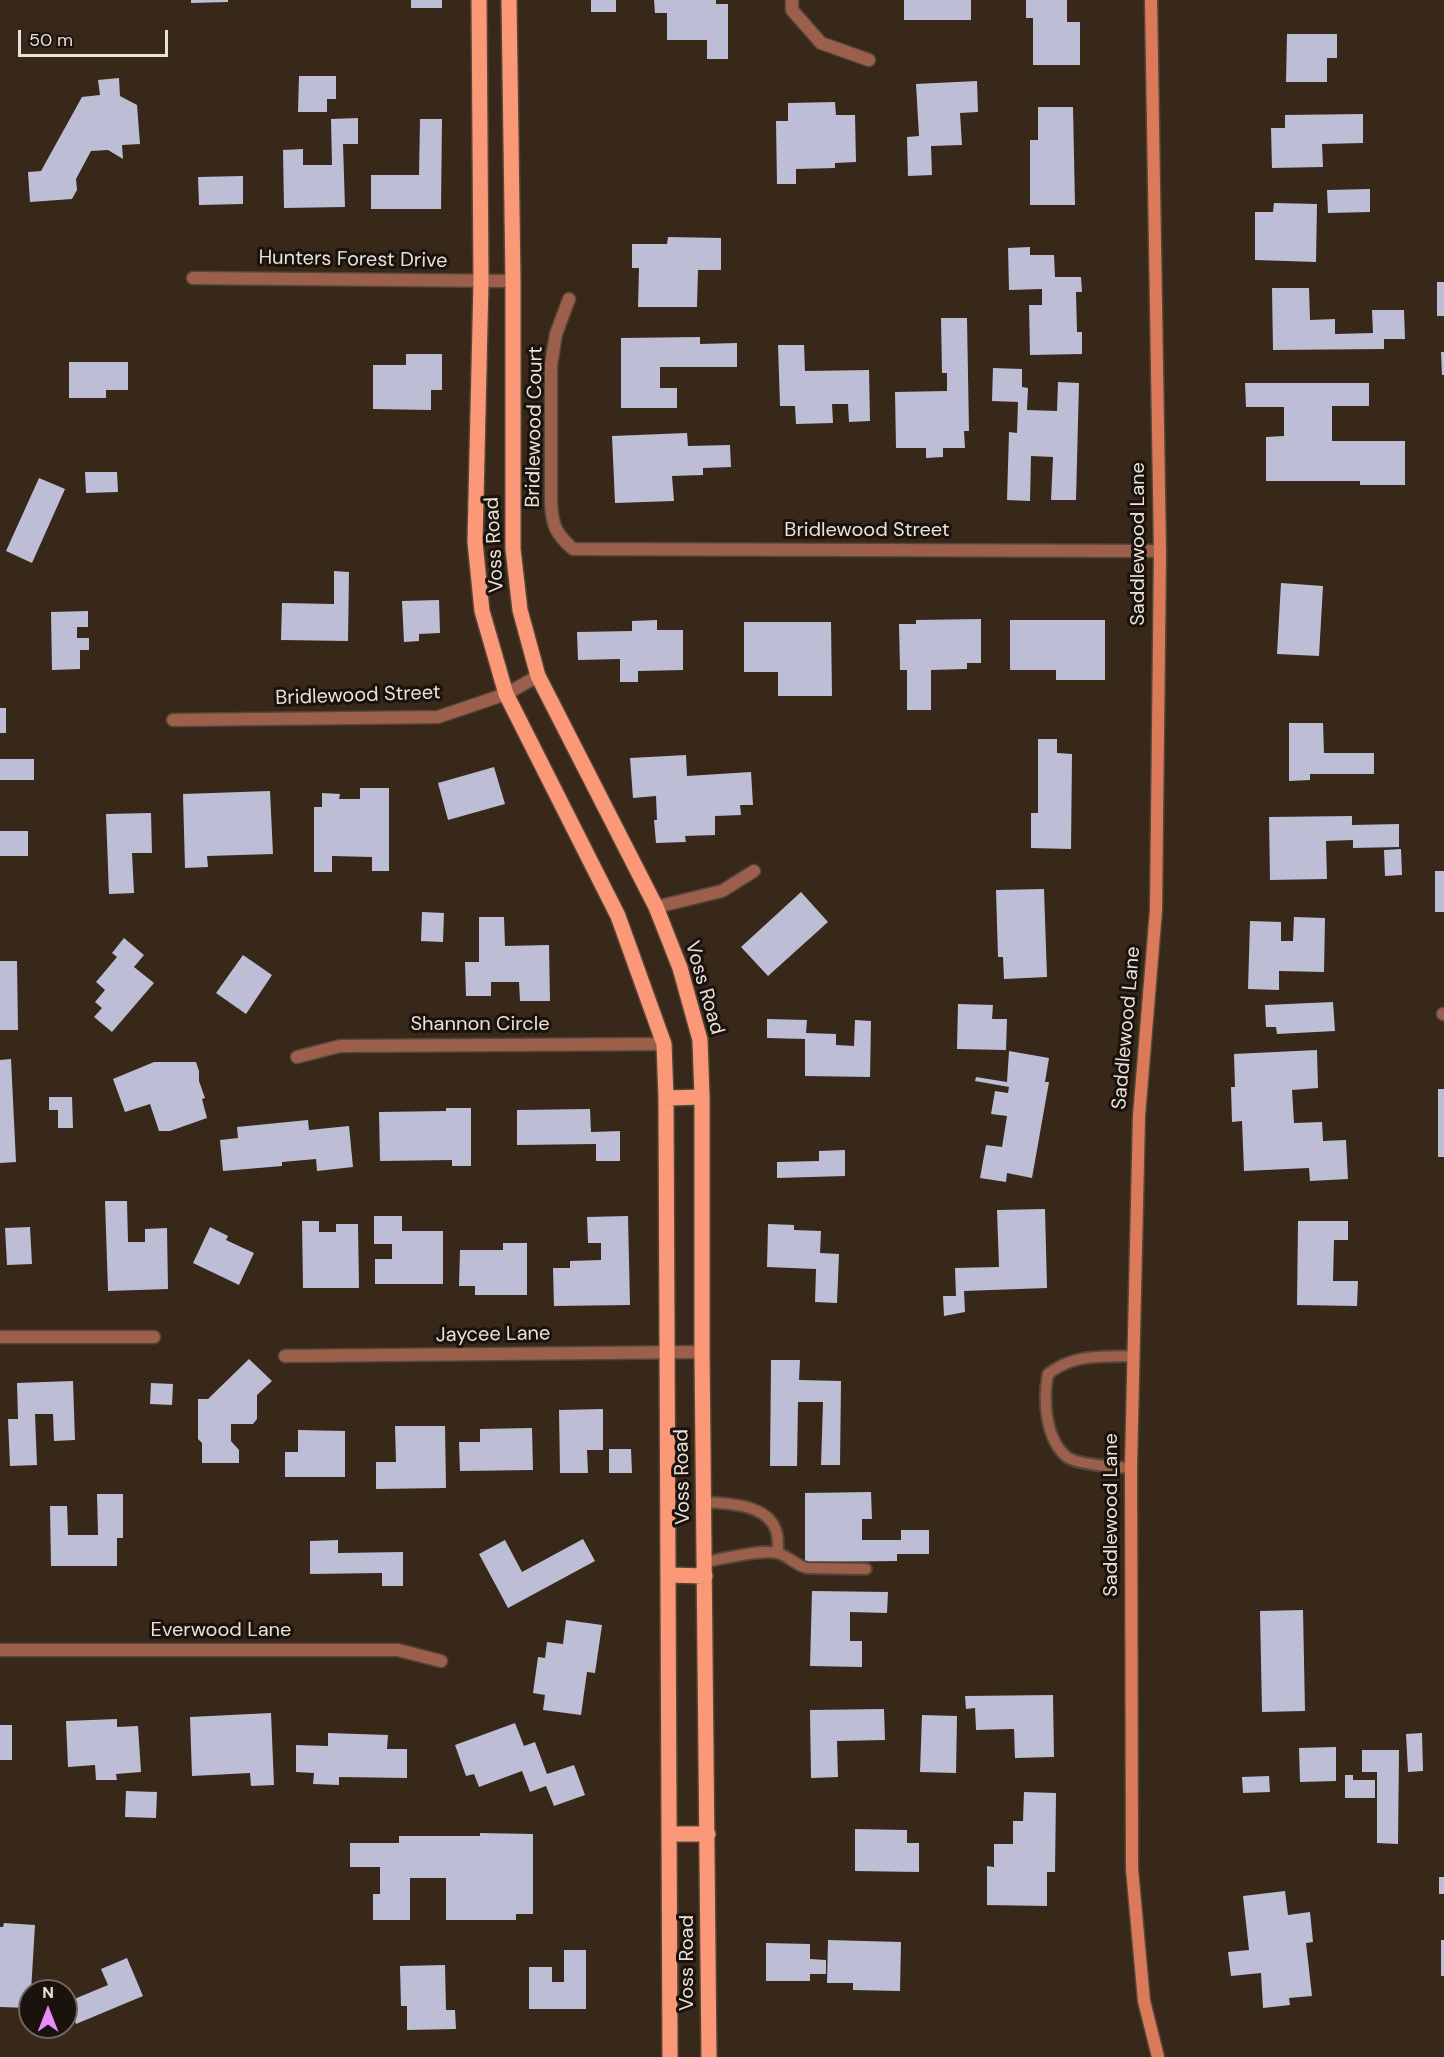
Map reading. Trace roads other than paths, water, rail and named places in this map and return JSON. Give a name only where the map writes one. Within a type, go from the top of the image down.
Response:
[{"type":"main road","name":"Voss Road","points":[[479,0],[481,281],[476,542],[482,611],[506,694],[618,916],[663,1044],[666,1098],[670,2057]]},
{"type":"main road","name":"Voss Road","points":[[509,0],[513,281],[513,549],[519,610],[538,676],[656,907],[680,968],[700,1040],[709,2057]]},
{"type":"main road","points":[[666,1098],[702,1097]]},
{"type":"main road","points":[[668,1575],[705,1569]]},
{"type":"main road","points":[[670,1834],[708,1834]]},
{"type":"street","points":[[792,0],[792,10],[821,43],[869,60]]},
{"type":"street","name":"Saddlewood Lane","points":[[1151,0],[1160,551],[1156,910],[1139,1116],[1131,1468],[1132,1869],[1144,2001],[1158,2057]]},
{"type":"street","name":"Hunters Forest Drive","points":[[193,278],[513,281]]},
{"type":"street","name":"Bridlewood Court","points":[[569,299],[556,334],[551,365],[551,502],[556,531],[562,540],[573,549]]},
{"type":"street","name":"Bridlewood Street","points":[[573,549],[1160,551]]},
{"type":"street","name":"Bridlewood Street","points":[[173,720],[438,717],[506,694],[538,676]]},
{"type":"street","points":[[656,907],[722,891],[754,871]]},
{"type":"street","name":"Shannon Circle","points":[[297,1057],[340,1046],[663,1044]]},
{"type":"street","points":[[0,1337],[154,1337]]},
{"type":"street","name":"Jaycee Lane","points":[[285,1356],[702,1353]]},
{"type":"street","name":"Everwood Lane","points":[[0,1650],[398,1650],[441,1661]]},
{"type":"lane","points":[[1131,1468],[1092,1464],[1068,1458],[1054,1440],[1047,1414],[1045,1390],[1048,1374],[1062,1363],[1084,1358],[1134,1356]]},
{"type":"lane","points":[[704,1502],[741,1505],[770,1520],[777,1533],[778,1553]]},
{"type":"lane","points":[[705,1569],[766,1551],[778,1553],[790,1558],[798,1566],[807,1568],[866,1569]]}]
